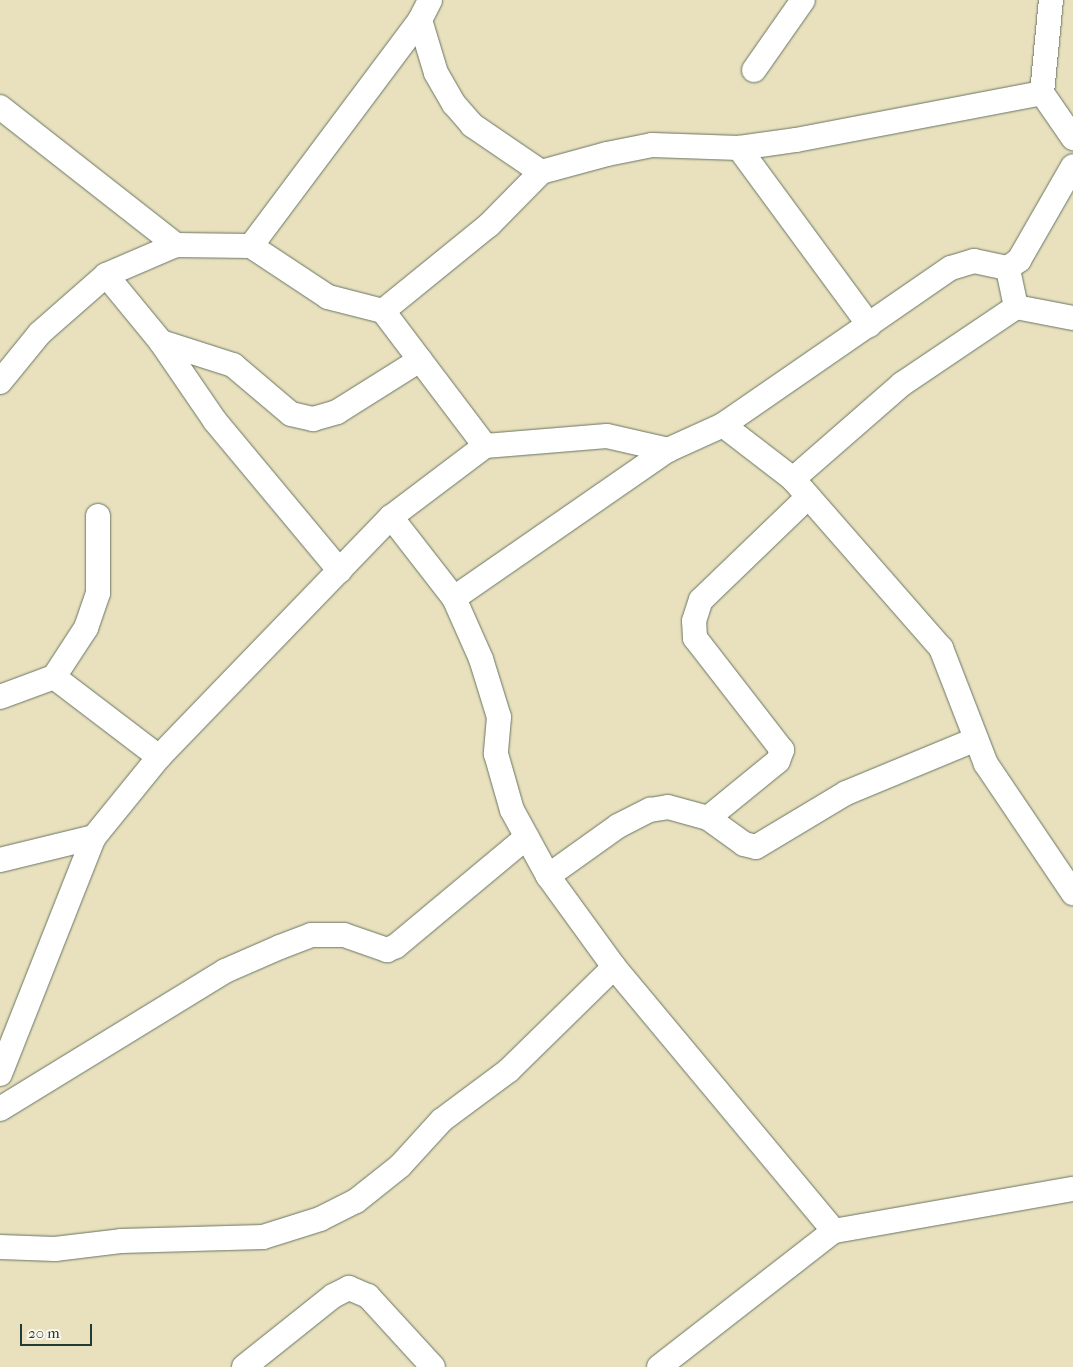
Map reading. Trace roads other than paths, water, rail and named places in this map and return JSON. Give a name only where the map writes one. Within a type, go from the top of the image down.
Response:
[{"type":"street","points":[[754,70],[803,0]]},
{"type":"street","points":[[1051,0],[1042,92],[1073,138]]},
{"type":"street","points":[[425,10],[436,72],[454,104],[472,126],[541,172]]},
{"type":"street","points":[[251,246],[425,10]]},
{"type":"street","points":[[383,311],[489,224],[541,172],[652,145],[739,148],[1042,92]]},
{"type":"street","points":[[0,107],[176,245]]},
{"type":"street","points":[[739,148],[869,325]]},
{"type":"street","points":[[454,598],[668,450],[723,425],[962,263],[1008,268],[1019,260],[1071,173]]},
{"type":"street","points":[[0,382],[40,333],[106,276],[176,245],[251,246],[328,297],[383,311],[485,446]]},
{"type":"street","points":[[1008,268],[1016,307]]},
{"type":"street","points":[[106,276],[160,342],[215,421],[340,571]]},
{"type":"street","points":[[793,479],[902,384],[1016,307],[1073,318]]},
{"type":"street","points":[[160,342],[233,364],[291,414],[313,419],[337,412],[420,360]]},
{"type":"street","points":[[723,425],[793,479],[941,648],[974,740],[1073,893]]},
{"type":"street","points":[[0,1074],[94,837],[159,757],[391,518],[485,446],[607,436],[668,450]]},
{"type":"street","points":[[708,818],[778,761],[782,750],[695,638],[694,621],[701,600],[808,497]]},
{"type":"street","points":[[0,697],[54,677],[86,628],[98,593],[98,516]]},
{"type":"street","points":[[391,518],[454,598],[481,659],[497,708],[496,754],[512,810],[548,876],[614,967],[834,1231]]},
{"type":"street","points":[[54,677],[159,757]]},
{"type":"street","points":[[548,876],[618,826],[650,810],[668,807],[708,818],[744,844],[756,847],[846,793],[974,740]]},
{"type":"street","points":[[0,860],[94,837]]},
{"type":"street","points":[[0,1109],[225,971],[280,947],[311,935],[344,935],[387,950],[396,946],[527,837]]},
{"type":"street","points":[[0,1247],[55,1249],[121,1241],[263,1237],[320,1218],[356,1202],[400,1166],[448,1115],[509,1070],[614,967]]},
{"type":"street","points":[[659,1367],[834,1231],[1073,1189]]},
{"type":"street","points":[[244,1367],[333,1296],[349,1288],[368,1296],[425,1364]]}]
